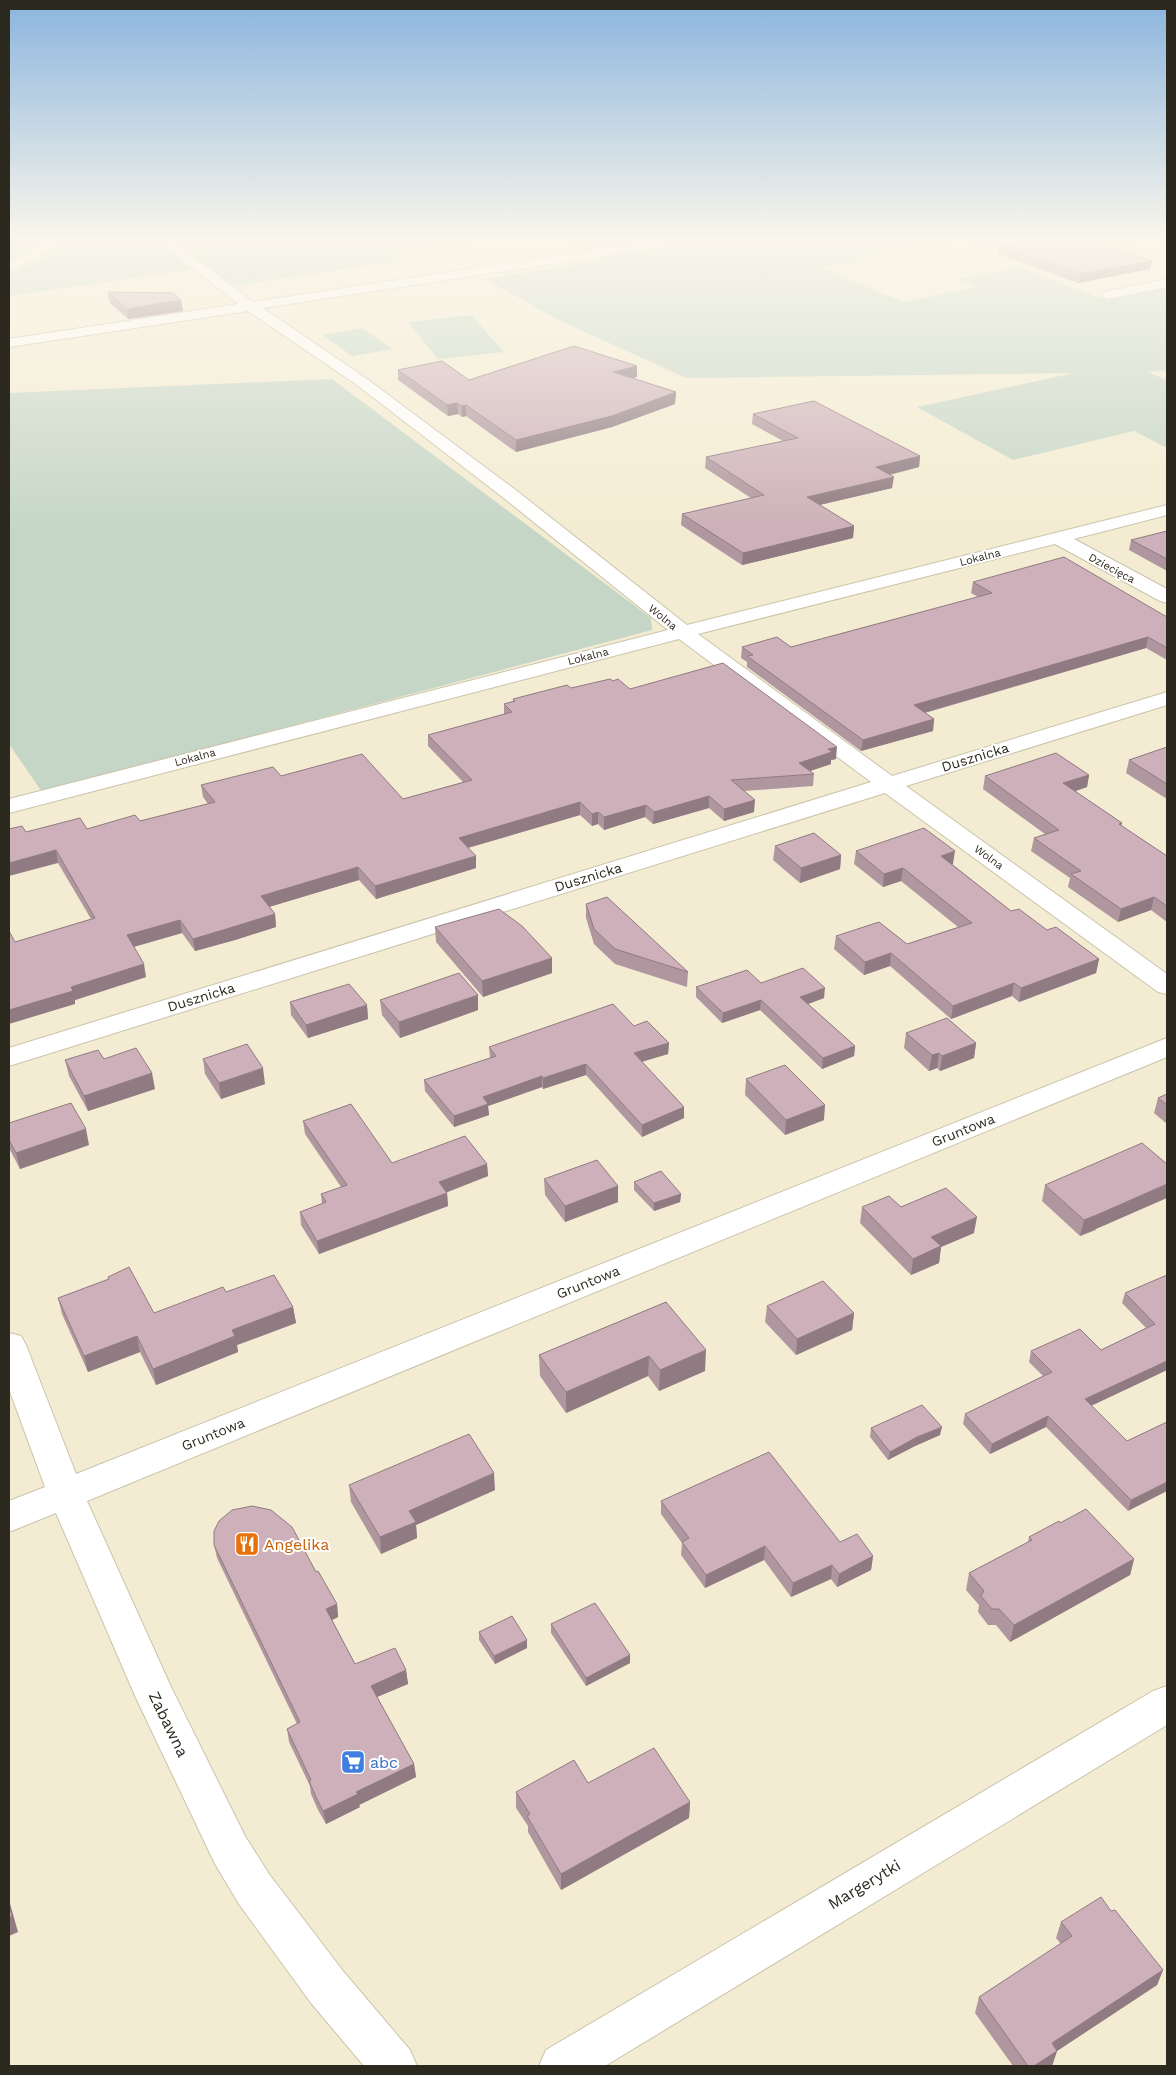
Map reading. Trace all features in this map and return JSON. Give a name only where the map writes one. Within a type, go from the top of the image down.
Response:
[{"type":"street","points":[[9,343],[43,338]]},
{"type":"street","name":"Wolna","points":[[297,338],[370,388],[511,495],[682,632],[1167,986]]},
{"type":"street","name":"Lokalna","points":[[9,806],[682,632],[1167,510]]},
{"type":"street","name":"Dziecięca","points":[[1058,538],[1167,597]]},
{"type":"street","name":"Dusznicka","points":[[9,1057],[1167,698]]},
{"type":"street","name":"Gruntowa","points":[[9,1517],[1167,1047]]},
{"type":"street","name":"Zabawna","points":[[9,1345],[66,1494],[156,1698],[230,1850],[254,1889],[327,1987],[394,2066]]},
{"type":"street","name":"Margerytki","points":[[562,2066],[1167,1704]]},
{"type":"green space","points":[[327,338],[376,338],[392,349],[352,356]]},
{"type":"green space","points":[[421,338],[491,338],[504,352],[438,359]]},
{"type":"green space","points":[[598,338],[1167,338],[1167,370],[1148,372],[1167,380],[1167,448],[1134,431],[1013,460],[917,407],[1074,373],[686,378]]},
{"type":"green space","points":[[332,379],[651,618],[652,630],[42,792],[9,744],[9,392]]},
{"type":"building","points":[[574,346],[637,366],[613,372],[676,392],[612,416],[516,440],[466,405],[462,406],[457,403],[447,405],[398,370],[442,361],[469,380]]},
{"type":"building","points":[[814,401],[920,456],[876,467],[894,477],[807,497],[854,526],[743,553],[682,514],[764,495],[706,457],[798,438],[753,414]]},
{"type":"building","points":[[1167,531],[1167,559],[1131,540]]},
{"type":"building","points":[[1064,557],[1167,617],[1167,648],[1148,637],[914,705],[934,719],[863,740],[747,656],[753,655],[742,647],[777,637],[791,647],[992,593],[973,582]]},
{"type":"building","points":[[723,663],[837,747],[828,749],[832,752],[799,763],[814,774],[731,780],[755,800],[724,809],[709,796],[654,812],[646,805],[604,817],[598,812],[592,814],[580,802],[459,838],[476,856],[375,886],[358,867],[261,896],[275,914],[193,939],[180,920],[127,935],[144,964],[71,987],[73,991],[9,1010],[9,931],[15,942],[95,918],[56,850],[9,863],[9,829],[22,826],[26,832],[80,818],[87,829],[135,815],[140,821],[215,802],[201,785],[273,767],[281,776],[362,754],[403,799],[472,780],[428,735],[512,712],[504,704],[515,701],[513,699],[567,685],[571,688],[610,679],[613,681],[618,679],[630,689]]},
{"type":"building","points":[[1167,747],[1167,784],[1129,760]]},
{"type":"building","points":[[1056,753],[1089,775],[1063,783],[1167,856],[1167,906],[1154,897],[1121,909],[1071,874],[1081,871],[1034,838],[1059,830],[985,776]]},
{"type":"building","points":[[924,828],[955,851],[941,856],[1011,911],[1019,909],[1047,930],[1056,927],[1099,959],[1021,988],[1014,983],[953,1006],[891,953],[865,962],[836,936],[879,922],[907,944],[972,923],[903,868],[884,874],[856,851]]},
{"type":"building","points":[[814,833],[841,855],[801,868],[775,846]]},
{"type":"building","points":[[607,897],[688,972],[615,949],[594,929],[586,904]]},
{"type":"building","points":[[499,909],[522,926],[552,958],[482,981],[435,927]]},
{"type":"building","points":[[803,968],[825,988],[800,997],[855,1046],[823,1058],[761,1000],[723,1013],[696,987],[747,970],[761,983]]},
{"type":"building","points":[[459,973],[478,995],[399,1022],[380,1000]]},
{"type":"building","points":[[349,984],[367,1005],[306,1025],[290,1002]]},
{"type":"building","points":[[613,1004],[634,1026],[647,1021],[669,1043],[634,1053],[684,1107],[642,1125],[586,1064],[543,1078],[542,1076],[483,1097],[488,1104],[454,1116],[424,1080],[496,1056],[489,1047]]},
{"type":"building","points":[[947,1018],[976,1043],[942,1056],[939,1053],[932,1055],[906,1033]]},
{"type":"building","points":[[247,1044],[263,1068],[219,1083],[203,1059]]},
{"type":"building","points":[[136,1048],[152,1073],[84,1096],[65,1060],[98,1050],[104,1059]]},
{"type":"building","points":[[785,1065],[825,1105],[786,1120],[746,1079]]},
{"type":"building","points":[[1167,1094],[1167,1105],[1158,1098]]},
{"type":"building","points":[[71,1103],[86,1129],[16,1153],[9,1140],[9,1123]]},
{"type":"building","points":[[351,1104],[392,1163],[465,1136],[487,1164],[439,1182],[447,1193],[317,1241],[300,1212],[326,1202],[321,1194],[347,1185],[303,1121]]},
{"type":"building","points":[[1142,1143],[1167,1164],[1167,1184],[1099,1214],[1084,1220],[1045,1185]]},
{"type":"building","points":[[597,1160],[618,1186],[565,1206],[544,1179]]},
{"type":"building","points":[[661,1171],[681,1194],[654,1203],[634,1182]]},
{"type":"building","points":[[946,1188],[977,1217],[931,1237],[941,1246],[913,1259],[862,1207],[889,1196],[901,1207]]},
{"type":"building","points":[[129,1267],[154,1313],[223,1287],[226,1292],[274,1275],[293,1307],[232,1330],[235,1336],[153,1369],[137,1336],[84,1356],[58,1298],[109,1279],[108,1277]]},
{"type":"building","points":[[1167,1275],[1167,1361],[1085,1399],[1127,1441],[1167,1422],[1167,1482],[1131,1500],[1048,1416],[992,1444],[965,1414],[1052,1372],[1031,1351],[1080,1329],[1101,1350],[1155,1324],[1125,1293]]},
{"type":"building","points":[[823,1281],[854,1313],[797,1339],[767,1306]]},
{"type":"building","points":[[666,1302],[706,1350],[660,1370],[649,1356],[566,1392],[539,1355]]},
{"type":"building","points":[[922,1405],[942,1427],[917,1437],[890,1452],[871,1428]]},
{"type":"building","points":[[469,1434],[494,1473],[409,1511],[416,1522],[380,1537],[349,1485]]},
{"type":"building","points":[[769,1452],[840,1542],[857,1534],[873,1556],[839,1574],[832,1565],[793,1583],[765,1546],[706,1575],[682,1542],[689,1538],[661,1501]]},
{"type":"building","points":[[252,1506],[271,1510],[292,1527],[316,1572],[318,1571],[337,1604],[326,1609],[355,1664],[395,1648],[406,1670],[371,1686],[414,1764],[356,1792],[358,1794],[323,1811],[287,1729],[300,1722],[214,1545],[214,1531],[219,1521],[232,1510]]},
{"type":"building","points":[[1086,1509],[1134,1559],[1014,1625],[999,1609],[992,1609],[981,1596],[984,1591],[969,1573],[1032,1540],[1029,1537]]},
{"type":"building","points":[[595,1603],[630,1655],[586,1678],[551,1624]]},
{"type":"building","points":[[512,1616],[527,1640],[494,1656],[479,1632]]},
{"type":"building","points":[[654,1748],[690,1802],[561,1874],[527,1816],[530,1814],[516,1792],[574,1760],[588,1783]]},
{"type":"building","points":[[1101,1897],[1111,1911],[1115,1910],[1163,1970],[1052,2043],[1057,2051],[1034,2066],[1028,2066],[979,1997],[1072,1936],[1061,1922]]},
{"type":"building","points":[[9,1905],[12,1916],[9,1918]]},
{"type":"place","name":"Angelika","points":[[247,1544]]},
{"type":"place","name":"abc","points":[[353,1762]]}]
